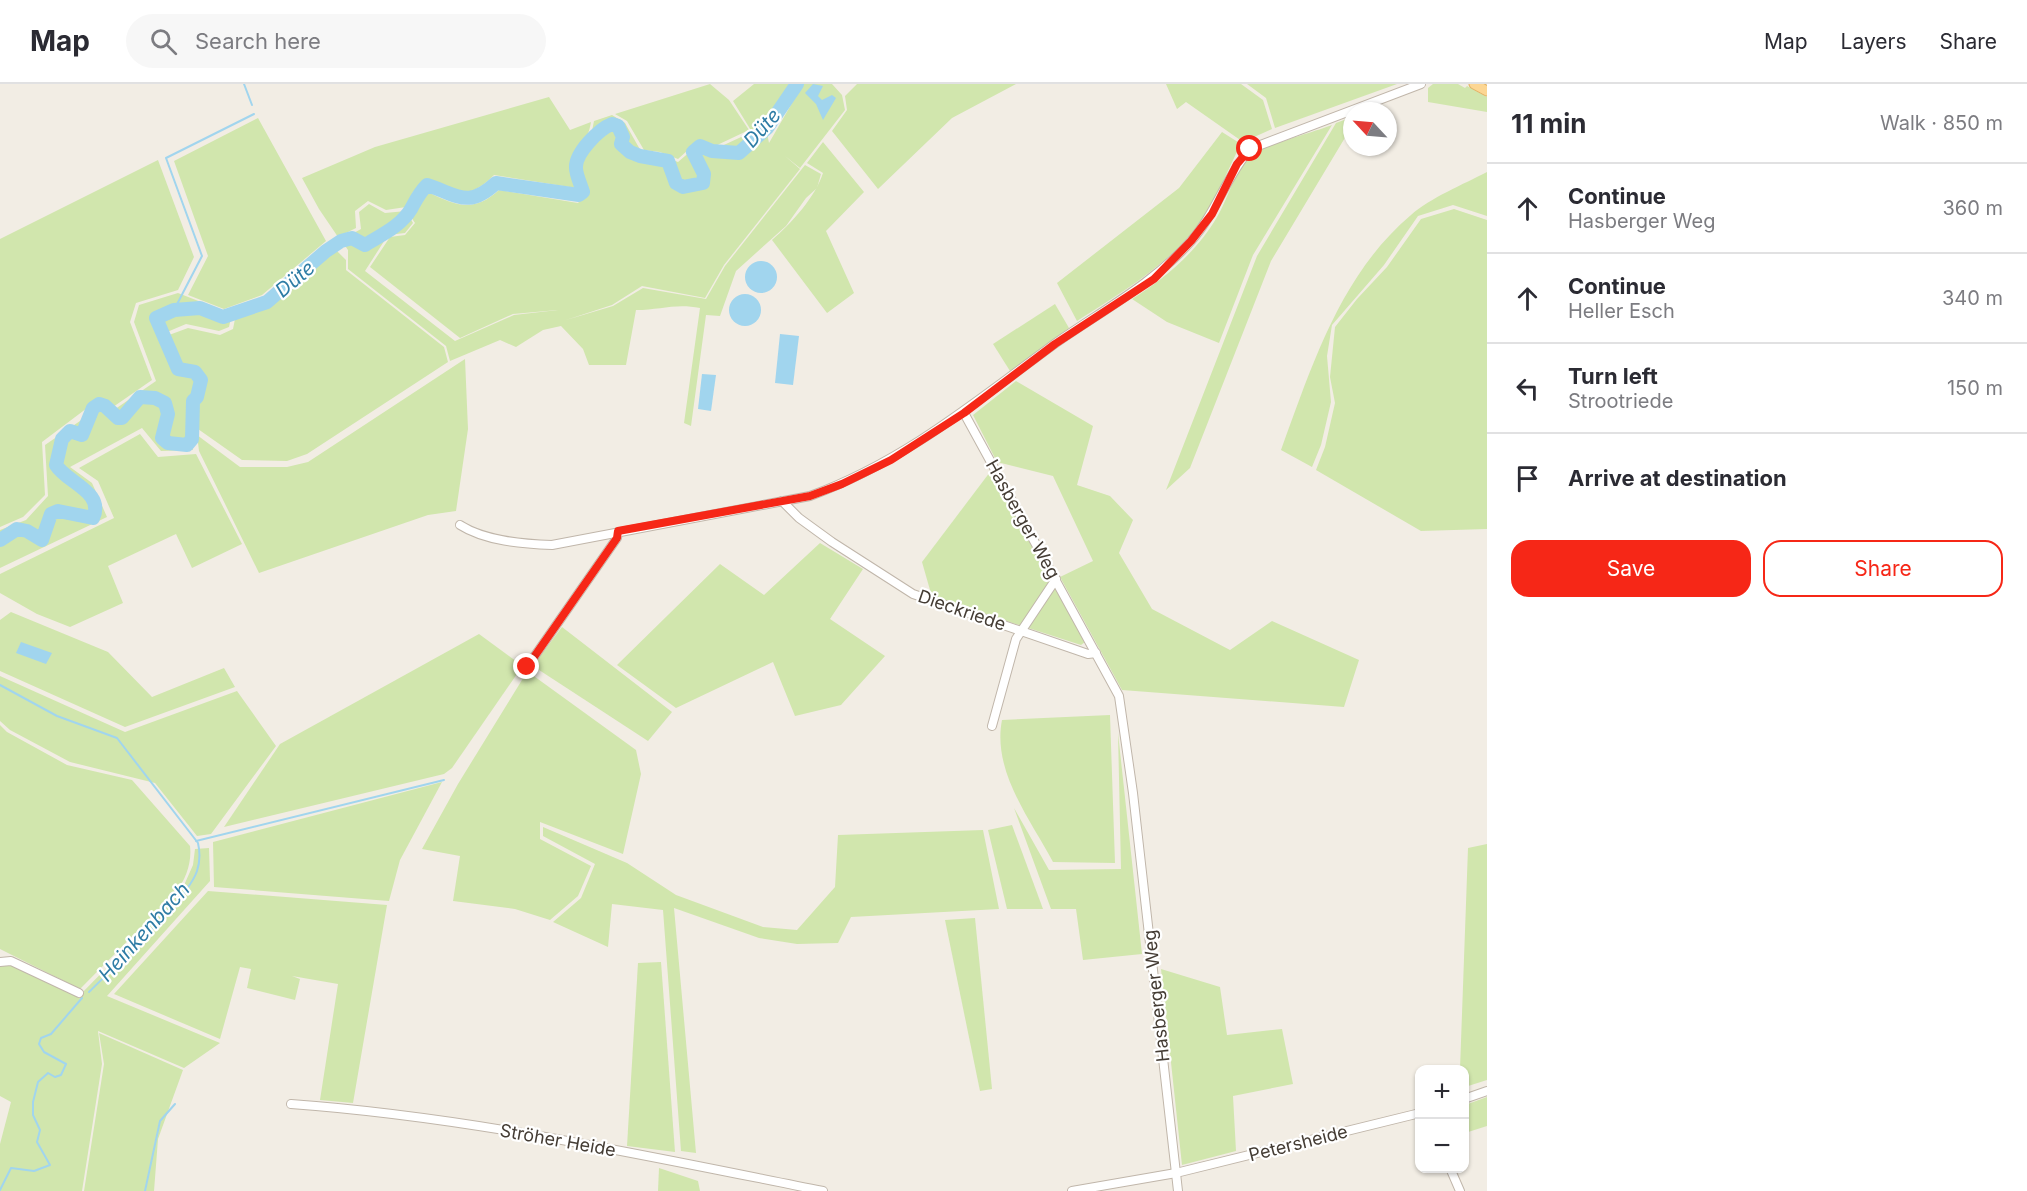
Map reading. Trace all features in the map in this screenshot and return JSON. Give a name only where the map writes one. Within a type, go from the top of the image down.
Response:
[{"type":"main road","points":[[1474,84],[1487,91]]},
{"type":"street","points":[[460,525],[474,532],[528,544],[552,544],[810,496],[842,484],[891,460],[964,413],[1055,344],[1154,279],[1191,241],[1212,214],[1237,164],[1250,149],[1421,84]]},
{"type":"street","name":"Hasberger Weg","points":[[964,413],[1119,696],[1134,793],[1178,1191]]},
{"type":"street","name":"Dieckriede","points":[[782,501],[799,518],[832,542],[913,594],[1088,654],[1096,653]]},
{"type":"street","points":[[527,667],[617,538],[618,531]]},
{"type":"street","points":[[992,726],[1020,630],[1056,579]]},
{"type":"street","points":[[0,962],[11,961],[79,993]]},
{"type":"street","points":[[1469,1097],[1487,1091]]},
{"type":"street","name":"Ströher Heide","points":[[291,1104],[360,1109],[580,1143],[823,1191]]},
{"type":"street","name":"Petersheide","points":[[1176,1173],[1415,1114]]},
{"type":"street","points":[[1072,1191],[1176,1173]]},
{"type":"street","points":[[1452,1173],[1460,1191]]},
{"type":"green space","points":[[710,84],[729,100],[749,130],[713,147],[699,140],[678,159],[660,152],[644,150],[627,121],[615,114]]},
{"type":"green space","points":[[754,84],[789,84],[765,123],[769,143],[803,84],[832,84],[842,95],[845,110],[800,168],[785,156],[800,169],[724,265],[705,298],[642,286],[612,305],[566,320],[613,306],[643,288],[706,299],[725,266],[805,165],[821,174],[817,188],[806,198],[786,226],[736,271],[720,316],[706,315],[691,426],[684,423],[700,308],[676,306],[636,310],[626,365],[589,365],[583,349],[561,326],[543,330],[516,347],[500,340],[450,361],[446,346],[348,269],[348,250],[341,240],[361,229],[359,212],[369,204],[385,213],[406,211],[413,223],[405,233],[388,235],[365,271],[455,341],[514,315],[558,310],[513,314],[460,338],[370,267],[390,237],[405,235],[415,223],[411,217],[419,198],[428,192],[447,201],[465,205],[481,202],[499,190],[578,203],[589,191],[582,164],[586,154],[597,141],[591,136],[594,121],[612,115],[625,123],[642,153],[660,155],[678,162],[699,144],[713,150],[752,132],[733,101]]},
{"type":"green space","points":[[857,84],[1016,84],[952,118],[878,189],[832,131],[847,110],[845,96]]},
{"type":"green space","points":[[1166,84],[1241,84],[1263,100],[1272,129],[1243,142],[1186,102],[1177,109]]},
{"type":"green space","points":[[1247,84],[1397,84],[1275,128],[1266,98]]},
{"type":"green space","points":[[1433,84],[1458,84],[1465,88],[1467,86],[1487,97],[1487,112],[1428,102],[1428,88]]},
{"type":"green space","points":[[549,97],[570,130],[591,122],[584,141],[572,157],[572,174],[576,188],[494,175],[476,189],[461,192],[426,179],[413,192],[406,207],[386,210],[368,201],[355,211],[356,228],[338,237],[302,178],[375,147]]},
{"type":"green space","points":[[258,118],[326,241],[262,295],[224,309],[188,295],[208,256],[174,161]]},
{"type":"green space","points":[[1343,120],[1343,141],[1271,261],[1190,468],[1166,490],[1257,256],[1336,123]]},
{"type":"green space","points":[[1332,125],[1253,255],[1219,343],[1167,322],[1132,299],[1168,273],[1200,241],[1217,217],[1247,160],[1261,150],[1280,142]]},
{"type":"green space","points":[[1222,132],[1241,144],[1197,227],[1176,250],[1150,272],[1077,321],[1057,283],[1179,188]]},
{"type":"green space","points":[[823,142],[864,192],[826,231],[854,293],[827,313],[772,240],[802,209],[820,182],[823,173],[807,163]]},
{"type":"green space","points":[[158,160],[194,257],[178,290],[136,303],[130,322],[152,380],[113,407],[99,399],[42,442],[45,495],[23,517],[0,527],[0,239]]},
{"type":"green space","points":[[1487,172],[1487,216],[1453,205],[1418,216],[1384,265],[1332,325],[1327,356],[1331,402],[1321,445],[1312,467],[1281,450],[1304,386],[1331,324],[1365,265],[1386,239],[1411,215],[1437,197]]},
{"type":"green space","points":[[1454,209],[1487,220],[1487,529],[1421,531],[1316,470],[1325,447],[1335,403],[1330,377],[1335,327],[1387,267],[1421,219]]},
{"type":"green space","points":[[336,250],[346,260],[346,270],[444,347],[448,362],[307,454],[287,461],[242,460],[198,429],[197,403],[201,399],[206,378],[198,368],[182,365],[169,335],[188,328],[220,335],[233,329],[235,319],[270,306]]},
{"type":"green space","points":[[178,293],[224,311],[233,308],[229,327],[219,331],[186,324],[160,335],[175,372],[193,375],[197,381],[194,393],[187,398],[188,437],[193,450],[161,451],[142,428],[70,467],[92,483],[107,517],[0,568],[0,530],[26,520],[48,496],[45,445],[96,410],[102,409],[108,414],[156,381],[134,322],[139,305]]},
{"type":"green space","points":[[1055,304],[1069,328],[1010,371],[993,344]]},
{"type":"green space","points":[[465,359],[468,429],[456,511],[428,515],[259,573],[199,451],[197,435],[240,467],[287,467],[308,462]]},
{"type":"green space","points":[[1016,381],[1093,426],[1077,485],[1110,496],[1133,520],[1119,553],[1152,609],[1230,650],[1272,621],[1359,660],[1344,707],[1122,690],[1060,577],[1093,561],[1053,476],[997,462],[973,415]]},
{"type":"green space","points":[[140,434],[158,457],[196,454],[242,544],[192,568],[176,534],[108,566],[123,603],[70,627],[37,614],[0,593],[0,574],[114,518],[98,481],[79,468]]},
{"type":"green space","points":[[990,472],[1089,639],[1081,645],[932,597],[922,562]]},
{"type":"green space","points":[[820,543],[863,569],[830,619],[885,656],[841,705],[795,716],[773,662],[676,708],[617,665],[720,564],[764,595]]},
{"type":"green space","points":[[11,612],[108,652],[152,697],[224,668],[235,687],[125,727],[0,671],[0,620]]},
{"type":"green space","points":[[562,627],[672,712],[648,741],[536,668],[535,663]]},
{"type":"green space","points":[[479,634],[520,664],[519,671],[452,768],[444,774],[224,827],[280,744]]},
{"type":"green space","points":[[531,674],[636,750],[641,774],[623,854],[540,822],[540,839],[591,866],[578,896],[550,920],[515,909],[453,901],[460,856],[422,849],[458,784],[525,675]]},
{"type":"green space","points":[[0,676],[125,732],[237,691],[276,746],[211,834],[197,836],[155,783],[70,762],[10,730],[0,721]]},
{"type":"green space","points":[[1110,715],[1115,863],[1053,862],[1024,812],[1008,776],[1000,739],[1002,720]]},
{"type":"green space","points":[[0,725],[7,732],[67,765],[132,780],[190,846],[188,870],[176,892],[80,989],[0,949]]},
{"type":"green space","points":[[1118,733],[1142,954],[1083,960],[1076,909],[1051,909],[1014,808],[1049,870],[1121,869]]},
{"type":"green space","points":[[442,782],[400,860],[389,901],[214,887],[213,842]]},
{"type":"green space","points":[[1012,825],[1043,909],[1007,909],[988,830]]},
{"type":"green space","points":[[543,827],[627,863],[676,895],[763,927],[797,930],[835,887],[838,835],[983,830],[999,909],[851,917],[838,943],[797,944],[759,938],[674,908],[696,1153],[681,1151],[663,910],[612,904],[608,947],[553,922],[581,898],[595,864],[543,836]]},
{"type":"green space","points":[[1487,844],[1487,1080],[1469,1086],[1469,1065],[1460,1065],[1468,848]]},
{"type":"green space","points":[[209,848],[210,881],[107,996],[220,1043],[184,1068],[98,1031],[102,1064],[82,1191],[0,1191],[0,1144],[11,1102],[0,1096],[0,965],[11,964],[79,996],[181,892],[193,865],[195,849]]},
{"type":"green space","points":[[208,891],[387,905],[353,1103],[320,1100],[338,984],[292,976],[300,979],[295,1000],[247,988],[251,969],[240,967],[220,1039],[114,994]]},
{"type":"green space","points":[[975,918],[992,1089],[980,1091],[945,920]]},
{"type":"green space","points":[[661,962],[675,1152],[627,1146],[638,963]]},
{"type":"green space","points":[[1161,969],[1220,987],[1227,1035],[1282,1029],[1293,1084],[1233,1096],[1236,1151],[1182,1165]]},
{"type":"green space","points":[[99,1033],[183,1070],[158,1139],[154,1191],[84,1191],[104,1064]]},
{"type":"green space","points":[[1487,1097],[1487,1126],[1469,1132],[1469,1104]]},
{"type":"green space","points":[[659,1168],[698,1181],[700,1191],[658,1191]]},
{"type":"water","points":[[813,84],[823,86],[818,96],[822,100],[832,95],[836,98],[823,120],[816,104],[805,93]]},
{"type":"water","points":[[761,261],[772,266],[777,277],[772,288],[761,293],[750,288],[745,277],[750,266]]},
{"type":"water","points":[[745,294],[756,299],[761,310],[756,321],[745,326],[734,321],[729,310],[734,299]]},
{"type":"water","points":[[780,334],[799,336],[793,385],[775,383]]},
{"type":"water","points":[[702,374],[716,375],[711,411],[698,409]]},
{"type":"water","points":[[21,642],[52,653],[46,664],[16,653]]},
{"type":"waterway","points":[[244,84],[252,105]]},
{"type":"waterway","name":"Düte","points":[[0,540],[17,529],[27,531],[42,540],[51,514],[58,511],[93,518],[94,501],[83,488],[56,465],[62,439],[70,431],[82,435],[93,408],[99,404],[105,406],[118,418],[122,418],[140,397],[155,398],[165,403],[168,414],[162,438],[168,443],[187,445],[192,439],[193,401],[197,397],[201,380],[195,372],[178,369],[156,318],[174,310],[200,308],[223,317],[267,302],[326,251],[341,241],[352,238],[365,245],[384,234],[407,215],[427,185],[455,196],[470,198],[478,196],[496,183],[579,195],[583,192],[576,171],[579,156],[595,136],[612,124],[618,126],[623,137],[621,144],[630,152],[668,161],[676,183],[683,187],[703,183],[704,174],[693,152],[700,146],[712,151],[739,153],[767,128],[797,84]]},
{"type":"waterway","points":[[174,310],[202,256],[166,158],[254,114]]},
{"type":"waterway","name":"Heinkenbach","points":[[0,685],[57,716],[117,738],[198,843],[199,864],[191,883],[149,933],[89,992]]},
{"type":"waterway","points":[[196,841],[444,780]]},
{"type":"waterway","name":"Heinkenbach","points":[[0,1190],[11,1168],[34,1171],[50,1165],[37,1142],[40,1130],[33,1115],[33,1102],[38,1082],[48,1073],[55,1077],[61,1075],[66,1064],[44,1052],[39,1044],[41,1038],[51,1034],[82,998]]},
{"type":"waterway","points":[[145,1191],[160,1121],[175,1104]]},
{"type":"route","points":[[527,667],[617,538],[618,531],[810,496],[842,484],[891,460],[964,413],[1055,344],[1154,279],[1191,241],[1212,214],[1237,164],[1250,149]]}]
